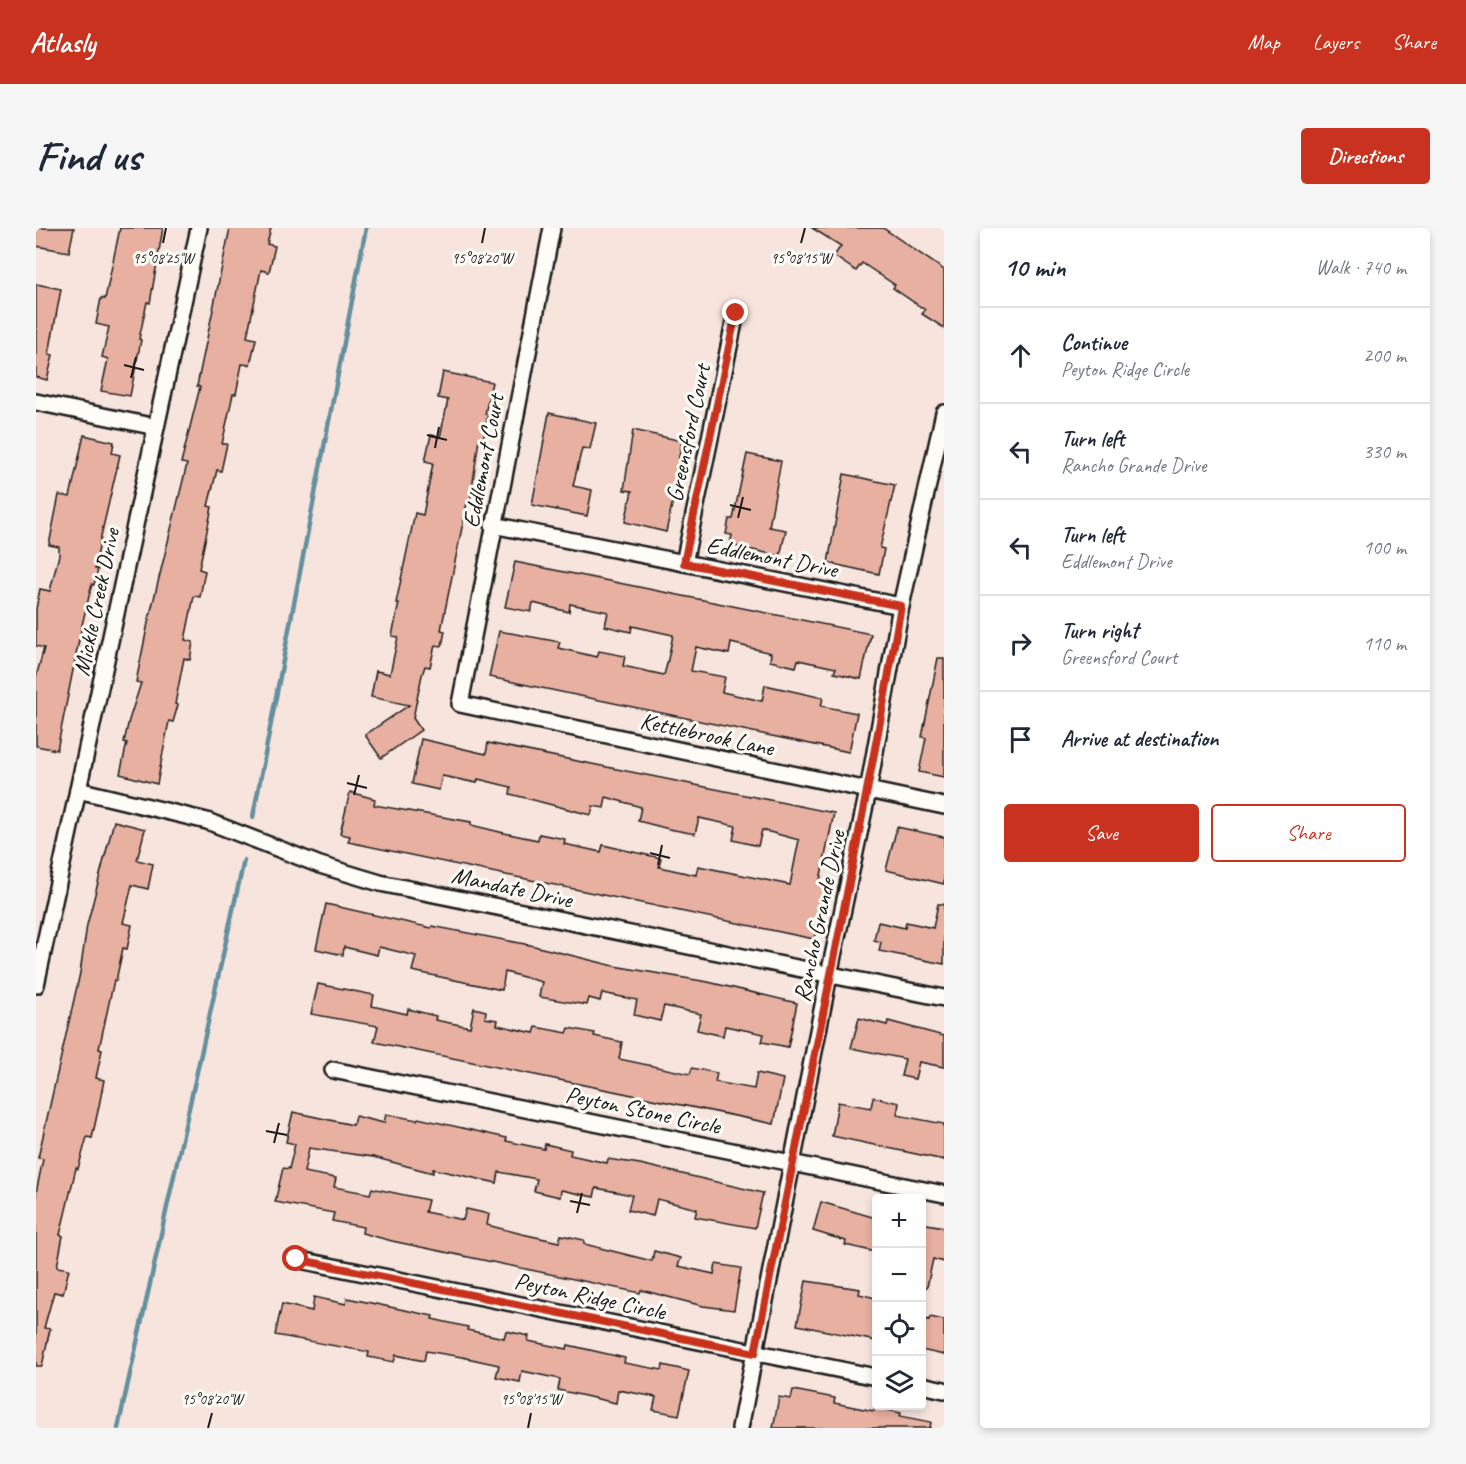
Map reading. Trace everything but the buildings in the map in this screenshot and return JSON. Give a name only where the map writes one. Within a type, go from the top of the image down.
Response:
[{"type":"street","name":"Mickle Creek Drive","points":[[36,986],[199,228]]},
{"type":"street","name":"Eddlemont Court","points":[[460,704],[552,228]]},
{"type":"street","name":"Greensford Court","points":[[684,563],[736,313]]},
{"type":"street","points":[[36,402],[156,427]]},
{"type":"street","name":"Rancho Grande Drive","points":[[740,1428],[829,975],[868,791],[901,606],[944,413]]},
{"type":"street","name":"Eddlemont Drive","points":[[493,525],[901,606]]},
{"type":"street","name":"Kettlebrook Lane","points":[[460,704],[944,806]]},
{"type":"street","name":"Mandate Drive","points":[[78,790],[207,821],[320,866],[370,881],[944,998]]},
{"type":"street","name":"Peyton Stone Circle","points":[[333,1070],[944,1194]]},
{"type":"street","name":"Peyton Ridge Circle","points":[[296,1259],[872,1376]]},
{"type":"street","points":[[926,1386],[944,1390]]},
{"type":"waterway","points":[[253,817],[366,228]]},
{"type":"waterway","points":[[118,1428],[244,860]]},
{"type":"route","points":[[296,1259],[755,1353],[829,975],[868,791],[901,606],[684,563],[736,313]]}]
